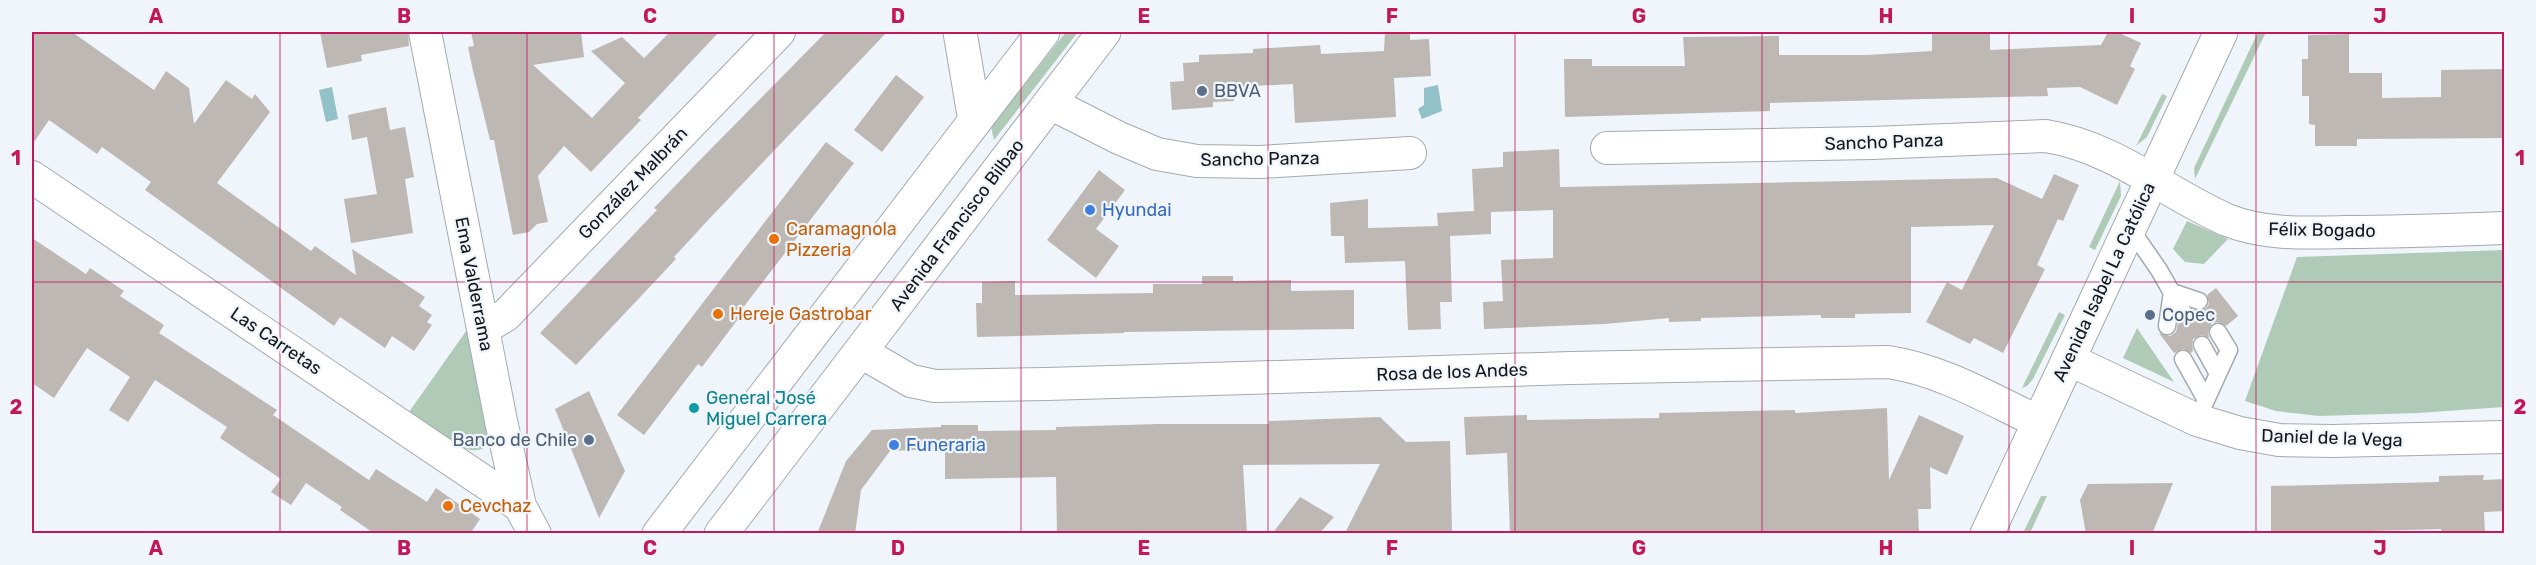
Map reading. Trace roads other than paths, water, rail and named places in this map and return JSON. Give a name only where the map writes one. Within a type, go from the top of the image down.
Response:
[{"type":"main road","points":[[960,32],[979,144],[974,200]]},
{"type":"main road","points":[[659,534],[1043,32]]},
{"type":"main road","name":"Avenida Francisco Bilbao","points":[[721,534],[1104,32]]},
{"type":"main road","name":"Avenida Isabel La Católica","points":[[1987,534],[2221,32]]},
{"type":"street","name":"Ema Valderrama","points":[[425,32],[520,506],[535,534]]},
{"type":"street","name":"González Malbrán","points":[[483,329],[506,315],[779,32]]},
{"type":"street","name":"Sancho Panza","points":[[1050,103],[1119,138],[1157,154],[1197,161],[1260,162],[1410,153]]},
{"type":"street","name":"Sancho Panza","points":[[1607,148],[1872,143],[2046,136],[2066,139],[2095,149],[2152,177]]},
{"type":"street","name":"Las Carretas","points":[[32,177],[520,506]]},
{"type":"street","name":"Félix Bogado","points":[[2152,177],[2229,220],[2257,229],[2307,233],[2505,228]]},
{"type":"street","name":"Rosa de los Andes","points":[[861,352],[911,381],[935,386],[1570,368],[1888,362],[1937,374],[2039,422]]},
{"type":"street","name":"Daniel de la Vega","points":[[2068,359],[2202,410],[2240,433],[2279,440],[2397,441],[2505,436]]},
{"type":"lane","points":[[2130,228],[2184,314]]},
{"type":"lane","points":[[2172,292],[2199,301]]},
{"type":"lane","points":[[2167,326],[2172,292]]},
{"type":"lane","points":[[2202,410],[2229,350],[2218,332]]},
{"type":"lane","points":[[2202,345],[2218,374]]},
{"type":"lane","points":[[2183,359],[2202,410]]},
{"type":"water","points":[[1438,85],[1442,111],[1422,119],[1418,109],[1424,105],[1424,88]]},
{"type":"water","points":[[332,87],[338,119],[326,122],[319,90]]},
{"type":"place","name":"BBVA","points":[[1202,91]]},
{"type":"place","name":"Hyundai","points":[[1090,210]]},
{"type":"place","name":"Caramagnola Pizzeria","points":[[774,239]]},
{"type":"place","name":"Hereje Gastrobar","points":[[718,314]]},
{"type":"place","name":"Copec","points":[[2150,315]]},
{"type":"place","name":"General José Miguel Carrera","points":[[694,408]]},
{"type":"place","name":"Banco de Chile","points":[[589,440]]},
{"type":"place","name":"Funeraria","points":[[894,445]]},
{"type":"place","name":"Cevchaz","points":[[448,506]]}]
